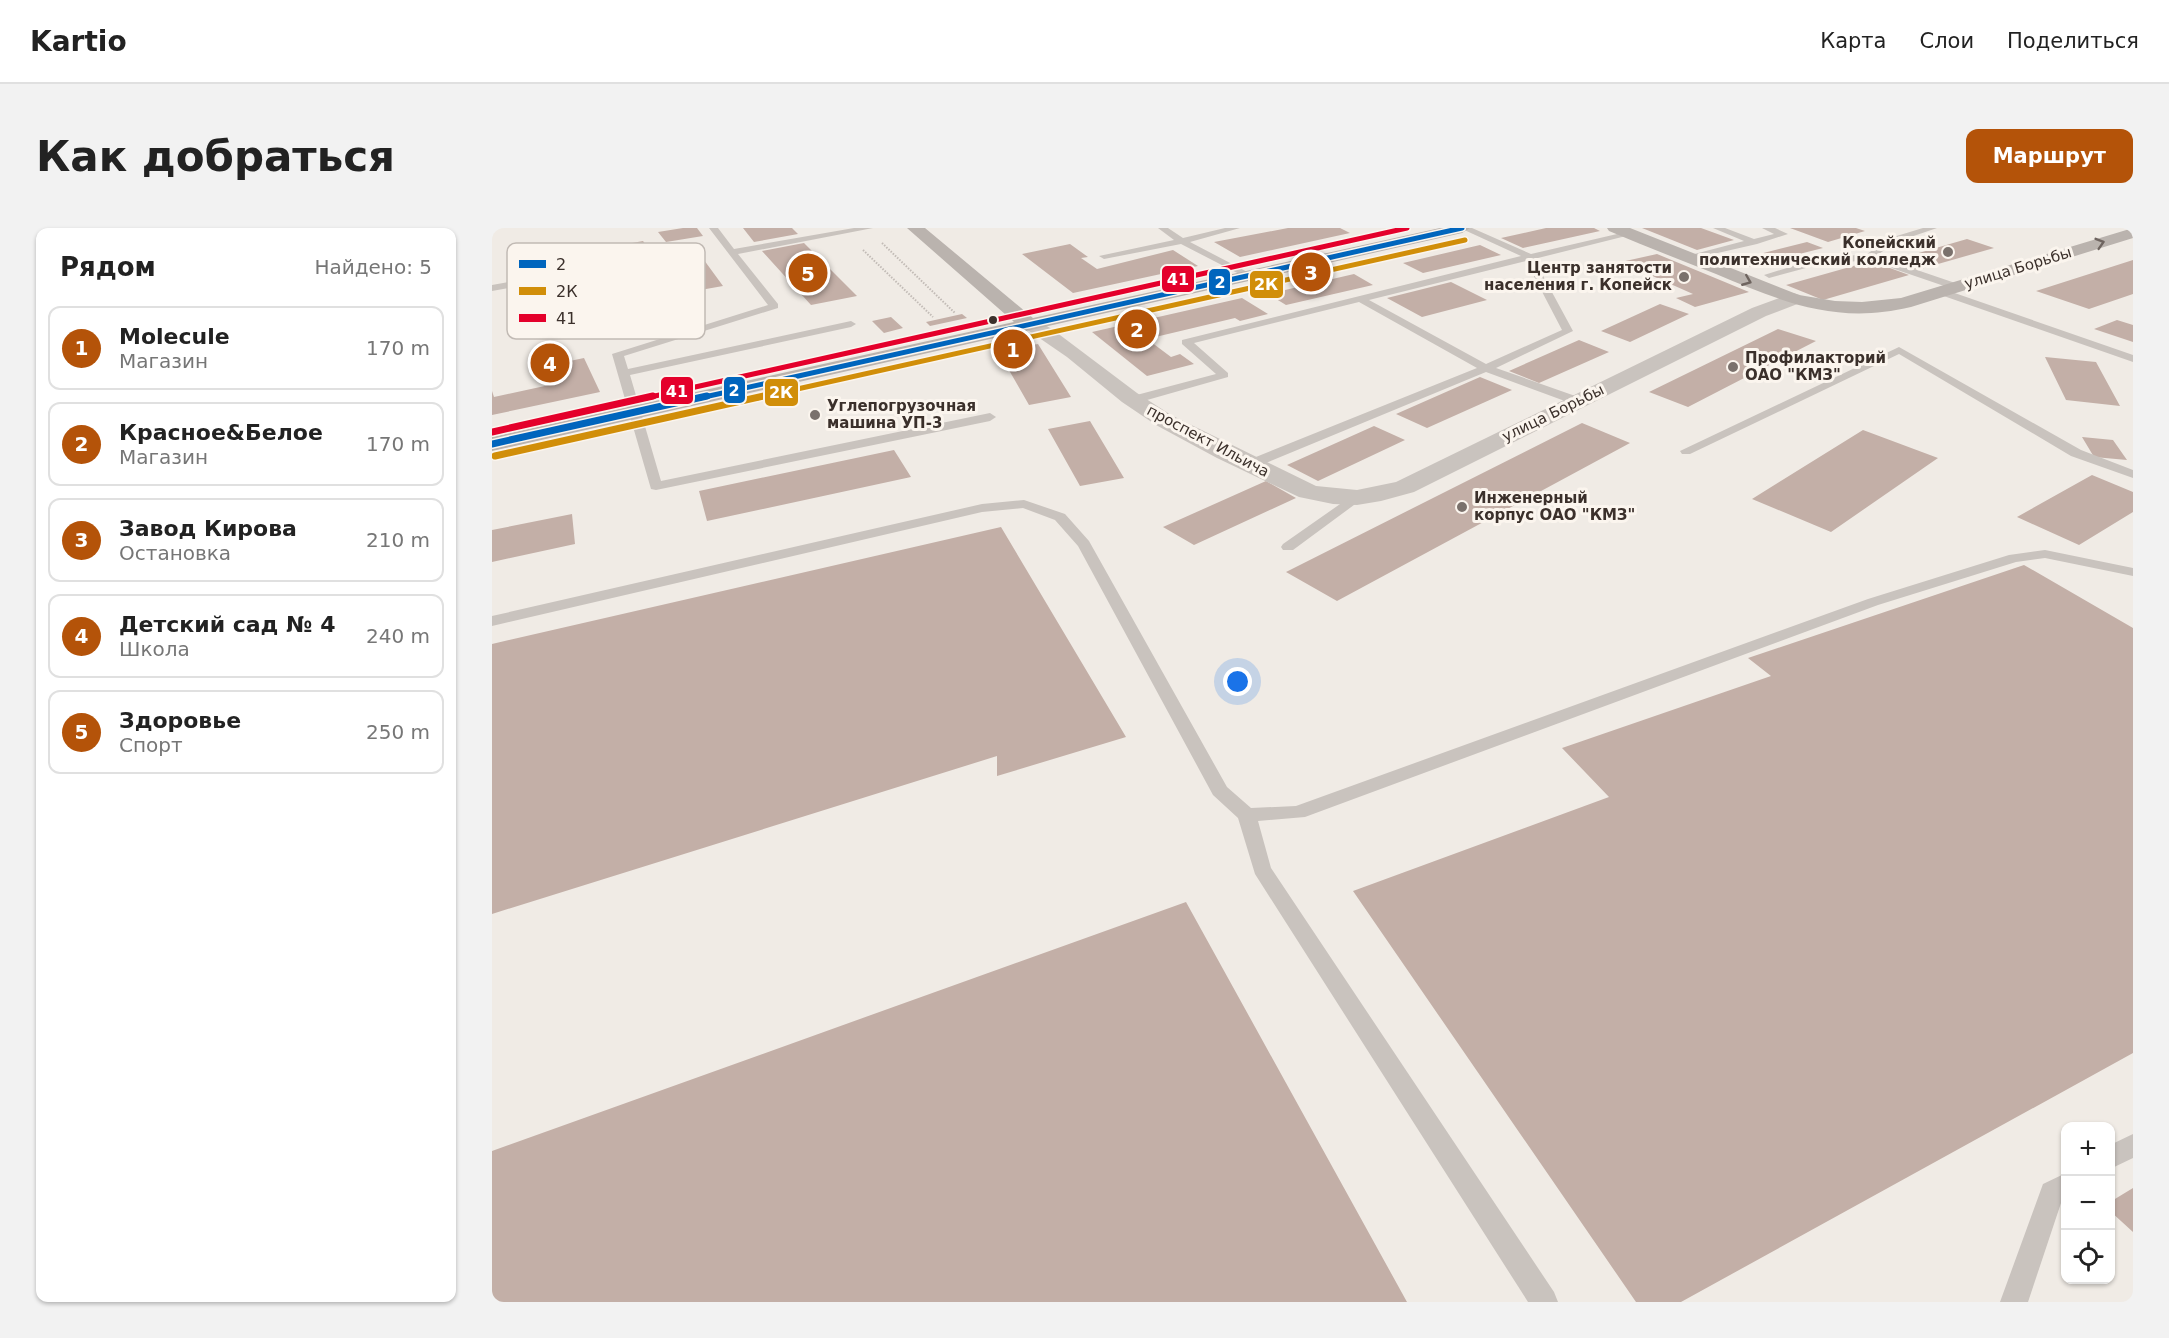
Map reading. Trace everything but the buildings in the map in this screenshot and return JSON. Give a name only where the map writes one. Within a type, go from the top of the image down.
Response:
[{"type":"street","name":"проспект Ильича","points":[[915,228],[1008,309],[1066,345],[1132,400],[1161,418],[1308,492]]},
{"type":"street","points":[[492,444],[1463,228]]},
{"type":"street","name":"улица Борьбы","points":[[1621,230],[1793,299],[1821,307],[1845,309],[1885,307],[1904,303],[2133,233]]},
{"type":"street","name":"улица Борьбы","points":[[1308,492],[1353,499],[1381,495],[1405,487],[1577,400],[1759,312],[1793,299]]},
{"type":"lane","points":[[705,327],[774,306],[713,228]]},
{"type":"lane","points":[[732,252],[868,228]]},
{"type":"lane","points":[[1162,228],[1182,241],[1250,276]]},
{"type":"lane","points":[[1104,256],[1236,228]]},
{"type":"lane","points":[[1251,464],[1486,368],[1568,331],[1528,256],[1463,228]]},
{"type":"lane","points":[[1717,228],[1754,242]]},
{"type":"lane","points":[[1690,258],[1783,234],[1766,228]]},
{"type":"lane","points":[[1869,257],[1893,240],[1933,228]]},
{"type":"lane","points":[[1132,400],[1224,375],[1186,342],[1528,256],[1621,230]]},
{"type":"lane","points":[[1769,275],[1816,262],[1869,257],[1949,290],[2133,359]]},
{"type":"lane","points":[[492,288],[507,285]]},
{"type":"lane","points":[[1360,299],[1486,368],[1577,400]]},
{"type":"lane","points":[[624,373],[851,324]]},
{"type":"lane","points":[[667,339],[618,354],[656,486],[990,417]]},
{"type":"lane","points":[[1686,451],[1899,350],[2076,453],[2133,474]]},
{"type":"lane","points":[[1288,547],[1353,499]]},
{"type":"lane","points":[[492,621],[982,508],[1024,504],[1060,517],[1084,544],[1220,791],[1247,815],[1262,869],[1544,1302]]},
{"type":"lane","points":[[1247,815],[1299,812],[1873,602],[2014,558],[2045,554],[2133,572]]},
{"type":"lane","points":[[2115,1155],[2133,1146]]},
{"type":"lane","points":[[2014,1302],[2052,1192],[2061,1187]]},
{"type":"path","points":[[868,228],[957,312],[949,314]]},
{"type":"path","points":[[845,232],[933,317],[940,316]]},
{"type":"transit line","name":"41","points":[[492,432],[1407,228]]},
{"type":"transit line","name":"2","points":[[492,444],[1462,228]]},
{"type":"transit line","name":"2К","points":[[495,456],[1465,240]]},
{"type":"place","name":"Копейский политехнический колледж","points":[[1948,252]]},
{"type":"place","name":"Завод Кирова","points":[[1311,272]]},
{"type":"place","name":"Здоровье","points":[[808,273]]},
{"type":"place","name":"Центр занятости населения г. Копейск","points":[[1684,277]]},
{"type":"place","name":"Красное&Белое","points":[[1137,329]]},
{"type":"place","name":"Molecule","points":[[1013,349]]},
{"type":"place","name":"Детский сад № 4","points":[[550,363]]},
{"type":"place","name":"Профилакторий ОАО \"КМЗ\"","points":[[1733,367]]},
{"type":"place","name":"Углепогрузочная машина УП-3","points":[[815,415]]},
{"type":"place","name":"Инженерный корпус ОАО \"КМЗ\"","points":[[1462,507]]}]
